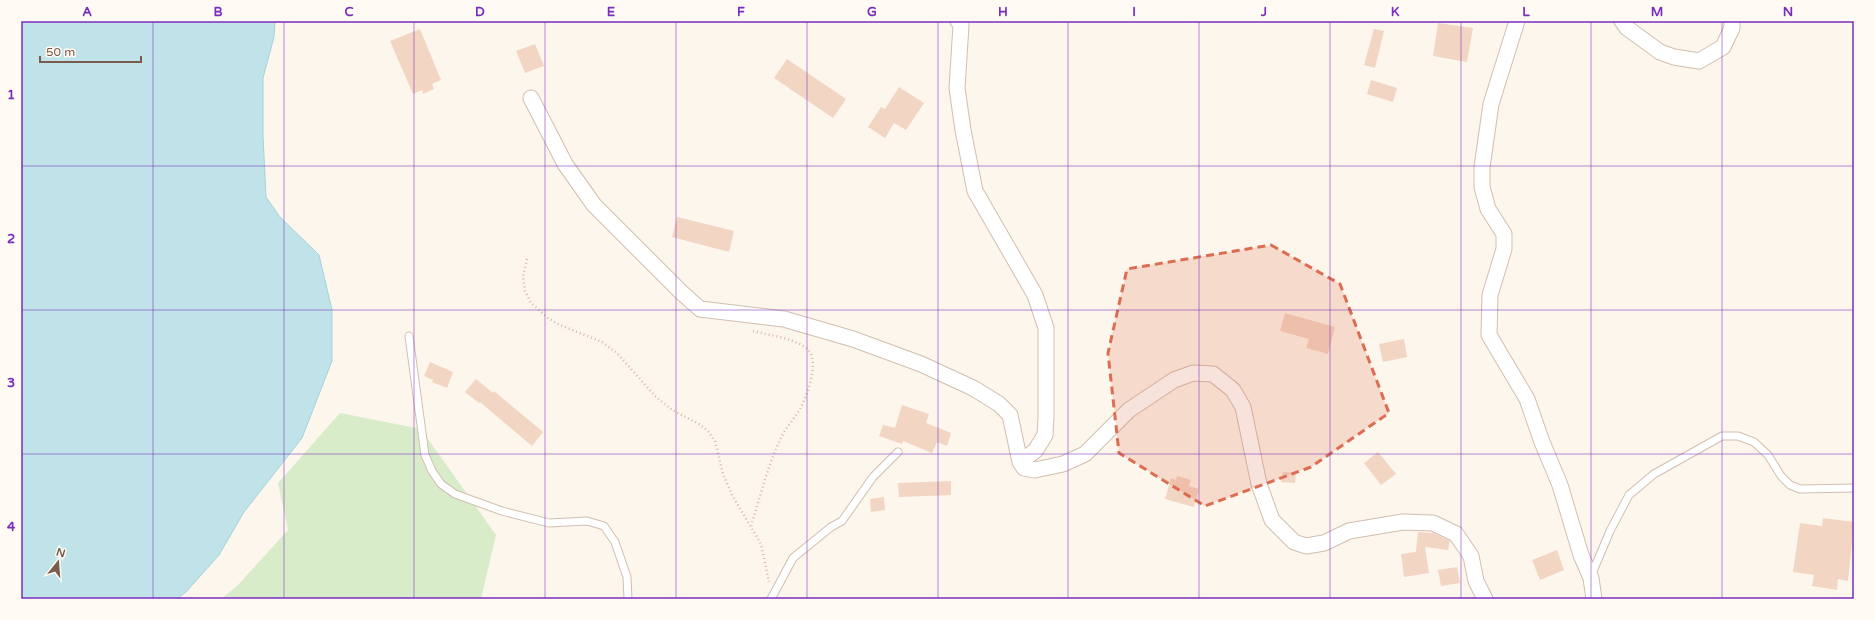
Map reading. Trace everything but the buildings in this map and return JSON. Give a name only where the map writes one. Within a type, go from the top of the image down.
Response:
[{"type":"street","points":[[958,21],[960,26],[957,88],[963,130],[975,191],[1035,295],[1046,328],[1045,435],[1035,451],[1020,462]]},
{"type":"street","points":[[1517,21],[1492,104],[1482,167],[1482,187],[1488,209],[1504,234],[1504,249],[1490,295],[1489,335],[1527,399],[1542,442],[1560,485],[1581,555],[1590,578],[1594,599]]},
{"type":"street","points":[[1622,21],[1627,28],[1660,52],[1674,57],[1699,61],[1723,47],[1732,28],[1732,21]]},
{"type":"street","points":[[531,98],[565,164],[594,205],[700,309],[784,319],[799,323],[853,339],[921,364],[974,388],[999,404],[1010,415],[1020,462],[1024,468],[1035,470],[1063,464],[1085,454],[1129,410],[1174,380],[1193,373],[1214,374],[1233,390],[1243,407],[1260,484],[1272,520],[1294,542],[1306,546],[1324,543],[1349,531],[1403,522],[1433,523],[1456,534],[1471,556],[1476,581],[1485,599]]},
{"type":"lane","points":[[409,336],[425,455],[432,471],[441,484],[455,494],[502,511],[549,523],[587,521],[604,526],[615,542],[627,577],[628,599]]},
{"type":"lane","points":[[1590,578],[1610,531],[1628,495],[1654,474],[1722,436],[1738,436],[1754,442],[1768,455],[1781,476],[1790,485],[1800,489],[1854,488]]},
{"type":"lane","points":[[772,598],[793,558],[831,527],[842,521],[872,477],[898,452]]},
{"type":"path","points":[[527,259],[523,277],[525,290],[531,303],[560,325],[602,342],[617,353],[655,396],[672,410],[699,424],[708,431],[715,441],[723,474],[732,495],[761,544],[772,598]]},
{"type":"path","points":[[748,329],[802,345],[810,351],[813,358],[812,377],[806,395],[800,409],[779,442],[751,526]]},
{"type":"highlighted area","points":[[1271,245],[1340,284],[1389,413],[1311,467],[1205,506],[1119,453],[1108,353],[1127,269]]},
{"type":"green space","points":[[340,413],[421,429],[496,535],[481,599],[221,599],[237,586],[288,530],[278,483]]},
{"type":"water","points":[[21,21],[275,21],[274,37],[263,78],[263,136],[266,197],[280,217],[319,255],[332,310],[332,361],[302,438],[244,512],[219,555],[186,592],[177,599],[21,599]]}]
